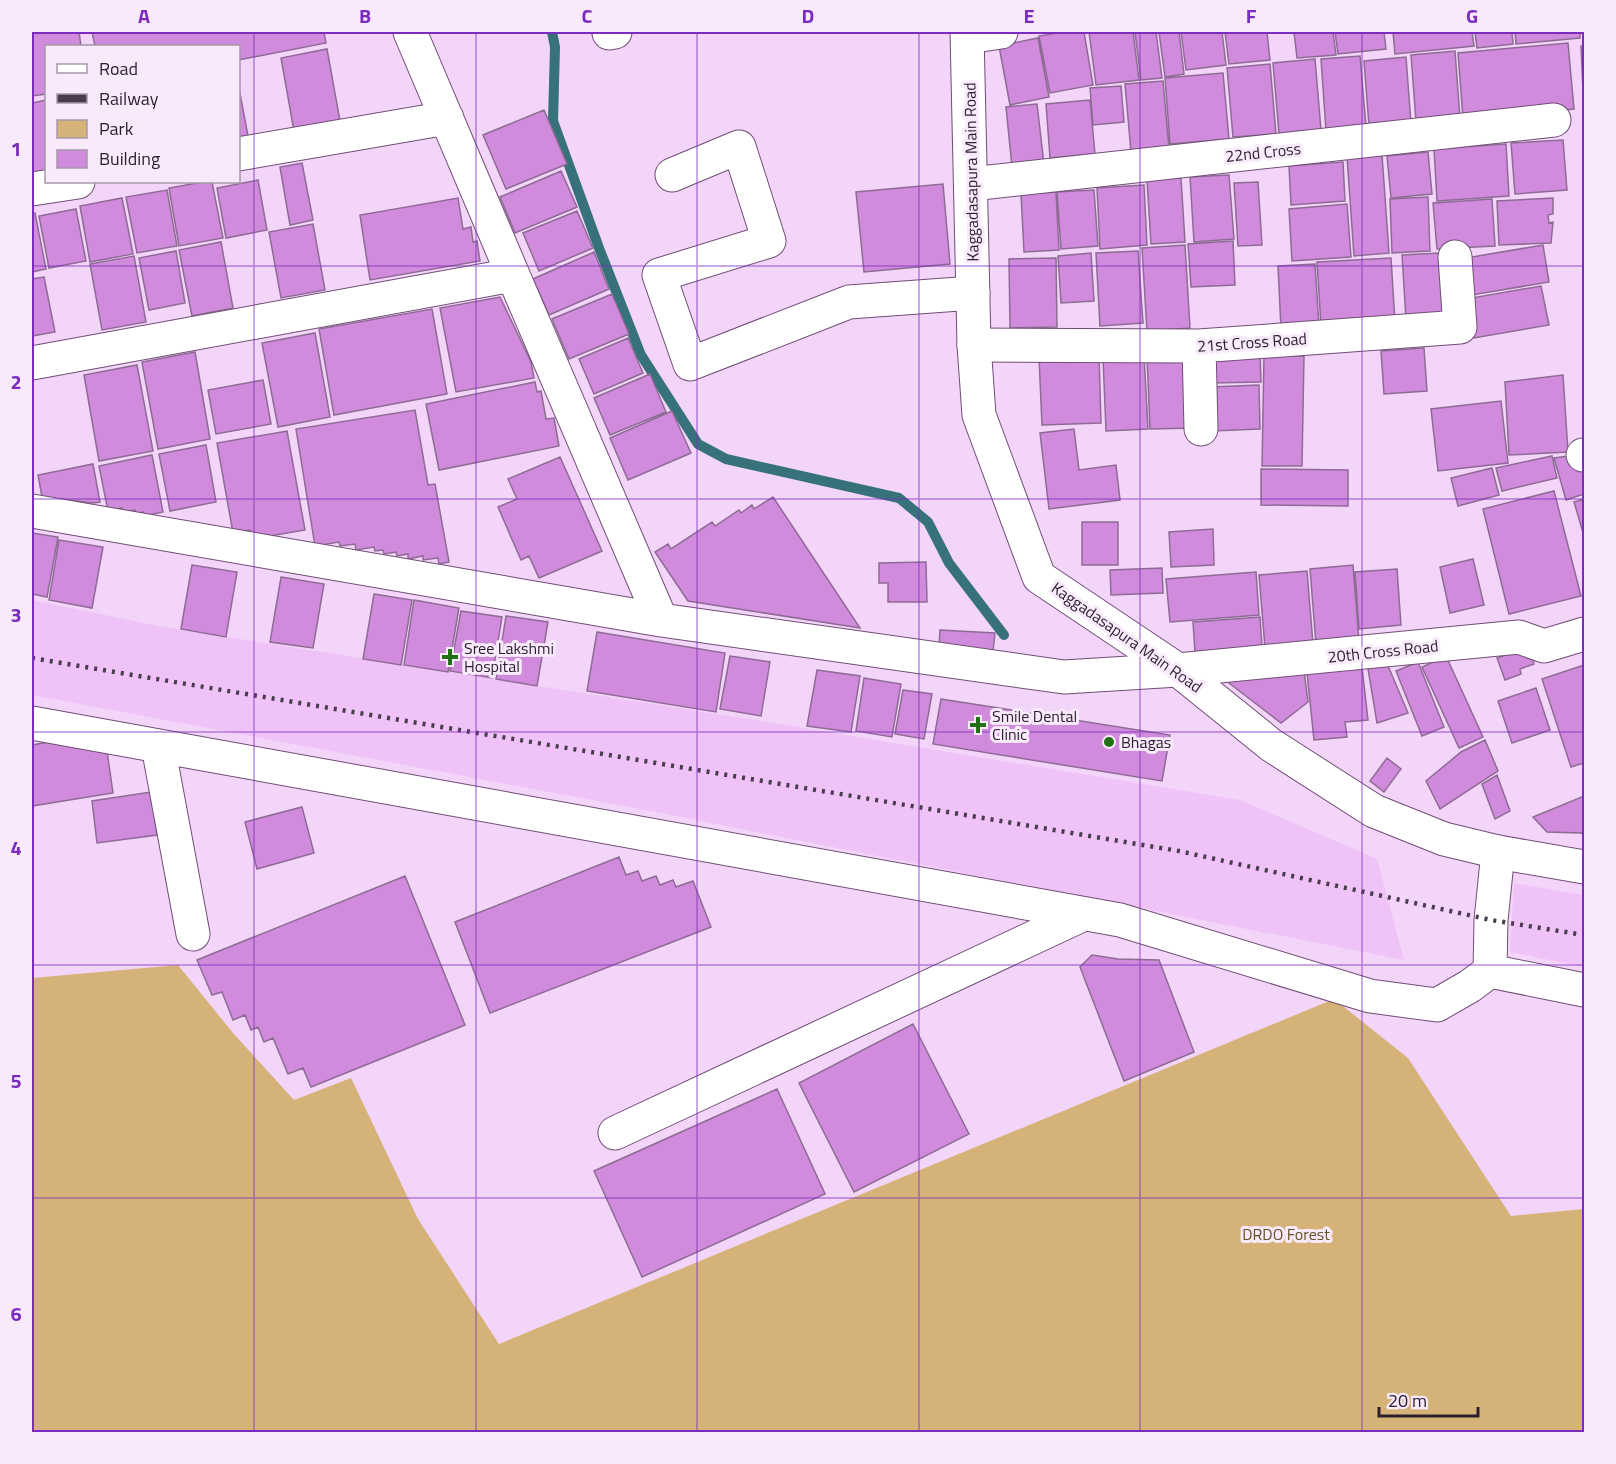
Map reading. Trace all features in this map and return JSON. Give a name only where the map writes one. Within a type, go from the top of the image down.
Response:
[{"type":"street","points":[[410,32],[661,620]]},
{"type":"street","points":[[968,34],[1001,32]]},
{"type":"street","name":"Kaggadasapura Main Road","points":[[968,34],[974,345],[979,415],[1039,577],[1178,670],[1272,746],[1374,811],[1444,839],[1498,852],[1584,867]]},
{"type":"street","points":[[240,154],[447,118]]},
{"type":"street","name":"22nd Cross","points":[[971,184],[1554,120]]},
{"type":"street","points":[[672,175],[739,147],[769,241],[659,275],[690,364],[849,302],[974,293]]},
{"type":"street","points":[[32,189],[71,183]]},
{"type":"street","name":"21st Cross Road","points":[[974,345],[1199,346],[1460,327],[1455,257]]},
{"type":"street","points":[[32,363],[513,275]]},
{"type":"street","points":[[1199,346],[1201,429]]},
{"type":"street","name":"20th Cross Road","points":[[32,511],[661,620],[1064,677],[1178,670],[1519,638],[1544,646],[1584,634]]},
{"type":"street","points":[[32,723],[1120,920],[1370,996],[1437,1005],[1470,986],[1490,971],[1584,990]]},
{"type":"street","points":[[158,746],[193,934]]},
{"type":"street","points":[[1490,971],[1491,920],[1498,852]]},
{"type":"street","points":[[615,1133],[1084,914]]},
{"type":"shaded area","points":[[32,600],[164,627],[767,722],[1240,800],[1377,859],[1404,960],[661,813],[32,695]]},
{"type":"shaded area","points":[[1514,883],[1584,895],[1584,967],[1510,952]]},
{"type":"green space","name":"DRDO Forest","points":[[178,965],[233,1033],[294,1100],[351,1078],[418,1219],[499,1344],[1334,999],[1408,1058],[1511,1216],[1584,1209],[1584,1432],[32,1432],[32,978]]},
{"type":"building","points":[[32,32],[79,32],[81,45],[45,45],[45,94],[32,96]]},
{"type":"building","points":[[92,32],[324,32],[326,43],[240,60],[240,45],[95,45]]},
{"type":"building","points":[[1063,32],[1084,32],[1093,85],[1050,93],[1039,36]]},
{"type":"building","points":[[1089,32],[1133,32],[1139,80],[1096,85]]},
{"type":"building","points":[[1135,32],[1156,32],[1162,78],[1141,80]]},
{"type":"building","points":[[1159,32],[1179,32],[1184,74],[1165,77]]},
{"type":"building","points":[[1181,32],[1222,32],[1226,65],[1186,70]]},
{"type":"building","points":[[1225,32],[1267,32],[1270,60],[1229,64]]},
{"type":"building","points":[[1294,32],[1333,32],[1336,55],[1297,58]]},
{"type":"building","points":[[1335,32],[1384,32],[1386,49],[1338,54]]},
{"type":"building","points":[[1393,32],[1472,32],[1474,46],[1395,54]]},
{"type":"building","points":[[1475,32],[1512,32],[1513,44],[1477,48]]},
{"type":"building","points":[[1515,32],[1580,32],[1580,38],[1516,44]]},
{"type":"building","points":[[1038,38],[1049,97],[1010,105],[999,46]]},
{"type":"building","points":[[1568,43],[1574,109],[1463,118],[1458,53]]},
{"type":"building","points":[[1581,46],[1584,46],[1584,115]]},
{"type":"building","points":[[327,49],[340,121],[294,131],[281,58]]},
{"type":"building","points":[[1455,51],[1460,118],[1416,121],[1411,55]]},
{"type":"building","points":[[1360,56],[1366,126],[1326,130],[1321,59]]},
{"type":"building","points":[[1406,57],[1411,123],[1369,126],[1364,61]]},
{"type":"building","points":[[1315,59],[1321,130],[1279,134],[1273,63]]},
{"type":"building","points":[[1270,64],[1276,134],[1233,137],[1227,68]]},
{"type":"building","points":[[1223,73],[1229,139],[1170,144],[1165,78]]},
{"type":"building","points":[[1163,81],[1169,149],[1131,152],[1125,84]]},
{"type":"building","points":[[1121,86],[1124,122],[1093,125],[1090,88]]},
{"type":"building","points":[[240,94],[248,136],[240,138]]},
{"type":"building","points":[[45,100],[45,172],[32,175],[32,103]]},
{"type":"building","points":[[1090,100],[1095,154],[1050,158],[1046,104]]},
{"type":"building","points":[[1037,104],[1044,164],[1012,167],[1006,107]]},
{"type":"building","points":[[544,110],[567,164],[506,189],[483,135]]},
{"type":"building","points":[[1563,140],[1567,190],[1515,194],[1511,143]]},
{"type":"building","points":[[1506,144],[1509,196],[1437,201],[1434,149]]},
{"type":"building","points":[[1428,152],[1432,194],[1391,198],[1387,156]]},
{"type":"building","points":[[1382,155],[1389,253],[1354,256],[1347,157]]},
{"type":"building","points":[[1343,162],[1345,201],[1291,205],[1289,166]]},
{"type":"building","points":[[302,163],[313,220],[290,225],[280,167]]},
{"type":"building","points":[[561,171],[577,207],[515,233],[500,197]]},
{"type":"building","points":[[1229,175],[1234,239],[1194,242],[1190,177]]},
{"type":"building","points":[[1181,178],[1185,242],[1151,244],[1147,180]]},
{"type":"building","points":[[258,180],[267,230],[226,238],[217,188]]},
{"type":"building","points":[[1258,182],[1262,245],[1238,246],[1234,183]]},
{"type":"building","points":[[212,183],[223,238],[179,246],[169,188]]},
{"type":"building","points":[[943,184],[950,264],[864,272],[856,192]]},
{"type":"building","points":[[1144,185],[1147,245],[1100,249],[1097,188]]},
{"type":"building","points":[[167,190],[177,246],[137,253],[126,197]]},
{"type":"building","points":[[1094,190],[1098,246],[1061,249],[1057,192]]},
{"type":"building","points":[[1056,192],[1059,250],[1024,252],[1021,194]]},
{"type":"building","points":[[1428,197],[1430,251],[1392,253],[1390,199]]},
{"type":"building","points":[[122,198],[133,254],[90,262],[80,206]]},
{"type":"building","points":[[458,198],[463,229],[471,227],[473,242],[477,241],[480,261],[370,280],[360,215]]},
{"type":"building","points":[[1553,198],[1553,214],[1548,215],[1549,223],[1553,222],[1551,243],[1499,245],[1497,201]]},
{"type":"building","points":[[1492,199],[1495,246],[1437,249],[1433,203]]},
{"type":"building","points":[[1347,204],[1351,257],[1292,261],[1289,209]]},
{"type":"building","points":[[76,209],[86,261],[49,268],[39,216]]},
{"type":"building","points":[[577,211],[593,248],[539,271],[523,233]]},
{"type":"building","points":[[35,213],[46,269],[32,272],[32,214]]},
{"type":"building","points":[[313,224],[325,290],[281,298],[269,232]]},
{"type":"building","points":[[1233,241],[1235,285],[1191,287],[1188,244]]},
{"type":"building","points":[[221,242],[233,308],[192,316],[179,250]]},
{"type":"building","points":[[1185,245],[1190,328],[1147,331],[1142,248]]},
{"type":"building","points":[[1543,245],[1549,282],[1472,295],[1466,258]]},
{"type":"building","points":[[176,251],[185,303],[149,310],[139,258]]},
{"type":"building","points":[[1138,251],[1143,323],[1100,326],[1096,253]]},
{"type":"building","points":[[594,252],[609,289],[549,315],[533,279]]},
{"type":"building","points":[[1091,253],[1094,301],[1061,303],[1058,256]]},
{"type":"building","points":[[1439,253],[1443,316],[1406,319],[1402,255]]},
{"type":"building","points":[[134,256],[146,322],[102,330],[90,264]]},
{"type":"building","points":[[1056,258],[1057,327],[1010,328],[1009,259]]},
{"type":"building","points":[[1391,258],[1395,322],[1321,326],[1317,262]]},
{"type":"building","points":[[1315,264],[1319,327],[1281,329],[1278,266]]},
{"type":"building","points":[[44,277],[55,332],[32,336],[32,279]]},
{"type":"building","points":[[1541,286],[1549,325],[1474,338],[1466,299]]},
{"type":"building","points":[[612,294],[629,334],[569,359],[552,319]]},
{"type":"building","points":[[500,297],[531,362],[534,378],[456,392],[440,308]]},
{"type":"building","points":[[432,309],[447,394],[334,415],[319,329]]},
{"type":"building","points":[[315,333],[330,417],[278,427],[262,343]]},
{"type":"building","points":[[628,338],[643,373],[594,394],[579,359]]},
{"type":"building","points":[[1424,348],[1427,391],[1384,394],[1381,351]]},
{"type":"building","points":[[195,352],[210,439],[158,449],[142,362]]},
{"type":"building","points":[[1260,352],[1261,382],[1212,383],[1211,354]]},
{"type":"building","points":[[1099,355],[1101,423],[1042,425],[1039,357]]},
{"type":"building","points":[[1144,355],[1148,429],[1106,431],[1103,357]]},
{"type":"building","points":[[1192,355],[1195,428],[1150,429],[1147,357]]},
{"type":"building","points":[[1264,355],[1304,356],[1302,466],[1262,466]]},
{"type":"building","points":[[137,365],[153,451],[99,461],[84,375]]},
{"type":"building","points":[[650,374],[666,412],[610,435],[594,398]]},
{"type":"building","points":[[1563,375],[1568,452],[1509,455],[1505,382]]},
{"type":"building","points":[[263,380],[271,424],[216,434],[208,390]]},
{"type":"building","points":[[535,382],[537,392],[541,391],[546,419],[554,418],[559,446],[439,470],[426,404]]},
{"type":"building","points":[[1259,385],[1260,429],[1212,431],[1211,387]]},
{"type":"building","points":[[1501,401],[1508,463],[1438,471],[1431,409]]},
{"type":"building","points":[[415,410],[428,485],[435,484],[449,562],[439,564],[438,558],[423,560],[423,556],[408,559],[408,554],[397,556],[396,552],[384,554],[383,550],[375,551],[374,547],[356,550],[355,544],[340,546],[339,542],[315,546],[296,429]]},
{"type":"building","points":[[672,411],[691,453],[628,480],[610,438]]},
{"type":"building","points":[[1074,429],[1079,470],[1116,465],[1120,500],[1049,509],[1040,433]]},
{"type":"building","points":[[287,431],[305,530],[252,539],[250,530],[233,533],[217,443]]},
{"type":"building","points":[[206,445],[216,502],[170,511],[159,454]]},
{"type":"building","points":[[152,455],[163,512],[144,516],[143,512],[136,514],[135,510],[123,512],[122,508],[108,511],[99,466]]},
{"type":"building","points":[[1577,455],[1584,458],[1584,494],[1566,500],[1554,458]]},
{"type":"building","points":[[1552,456],[1557,478],[1502,491],[1496,468]]},
{"type":"building","points":[[560,457],[602,551],[539,578],[529,556],[521,560],[498,507],[517,499],[508,479]]},
{"type":"building","points":[[93,464],[100,502],[42,497],[38,475]]},
{"type":"building","points":[[1492,468],[1499,495],[1458,506],[1451,478]]},
{"type":"building","points":[[1261,469],[1348,470],[1348,506],[1261,505]]},
{"type":"building","points":[[1554,491],[1581,596],[1509,614],[1483,509]]},
{"type":"building","points":[[773,497],[860,628],[688,601],[655,552],[668,544],[671,549],[712,522],[715,526],[739,510],[741,513],[752,505],[754,509]]},
{"type":"building","points":[[1584,499],[1584,536],[1574,502]]},
{"type":"building","points":[[1082,522],[1118,522],[1118,565],[1082,565]]},
{"type":"building","points":[[1213,529],[1214,565],[1171,567],[1169,532]]},
{"type":"building","points":[[32,533],[58,537],[47,597],[32,594]]},
{"type":"building","points":[[59,540],[103,547],[92,608],[49,600]]},
{"type":"building","points":[[1473,559],[1484,605],[1450,613],[1440,567]]},
{"type":"building","points":[[926,562],[927,602],[888,602],[888,583],[879,583],[879,563]]},
{"type":"building","points":[[192,565],[237,572],[226,637],[181,629]]},
{"type":"building","points":[[1353,565],[1359,641],[1316,644],[1310,569]]},
{"type":"building","points":[[1162,568],[1163,593],[1111,595],[1110,570]]},
{"type":"building","points":[[1397,569],[1401,625],[1359,629],[1355,572]]},
{"type":"building","points":[[1307,571],[1313,644],[1265,648],[1259,575]]},
{"type":"building","points":[[1256,572],[1259,615],[1170,622],[1166,579]]},
{"type":"building","points":[[281,577],[324,584],[313,648],[270,642]]},
{"type":"building","points":[[374,594],[412,600],[401,665],[363,659]]},
{"type":"building","points":[[414,600],[459,608],[448,672],[404,665]]},
{"type":"building","points":[[461,611],[502,617],[492,678],[450,671]]},
{"type":"building","points":[[506,616],[548,622],[537,686],[496,679]]},
{"type":"building","points":[[1260,617],[1262,647],[1195,652],[1193,622]]},
{"type":"building","points":[[940,630],[995,633],[993,651],[939,647]]},
{"type":"building","points":[[597,632],[725,653],[716,712],[587,691]]},
{"type":"building","points":[[1528,647],[1534,664],[1520,669],[1521,674],[1505,680],[1497,658]]},
{"type":"building","points":[[730,656],[770,662],[761,716],[720,709]]},
{"type":"building","points":[[1446,656],[1483,737],[1459,748],[1422,667]]},
{"type":"building","points":[[1386,661],[1408,713],[1377,723],[1368,669]]},
{"type":"building","points":[[1418,662],[1444,727],[1422,736],[1396,671]]},
{"type":"building","points":[[1584,665],[1584,763],[1571,767],[1542,679]]},
{"type":"building","points":[[1362,667],[1368,720],[1345,722],[1347,737],[1314,740],[1307,673]]},
{"type":"building","points":[[817,670],[860,676],[851,732],[807,726]]},
{"type":"building","points":[[1304,670],[1308,702],[1281,723],[1229,683],[1230,679]]},
{"type":"building","points":[[864,678],[901,684],[892,737],[856,731]]},
{"type":"building","points":[[1536,688],[1550,730],[1512,743],[1498,701]]},
{"type":"building","points":[[903,690],[932,694],[924,739],[895,734]]},
{"type":"building","points":[[941,699],[1170,735],[1162,781],[933,744]]},
{"type":"building","points":[[1485,740],[1498,771],[1440,809],[1426,781],[1461,752]]},
{"type":"building","points":[[49,742],[107,751],[113,793],[32,806],[32,745]]},
{"type":"building","points":[[1387,758],[1401,769],[1384,792],[1370,781]]},
{"type":"building","points":[[1497,775],[1510,811],[1495,819],[1482,784]]},
{"type":"building","points":[[151,792],[157,835],[97,843],[92,801]]},
{"type":"building","points":[[1584,796],[1584,835],[1547,832],[1533,817]]},
{"type":"building","points":[[302,807],[314,853],[257,869],[245,822]]},
{"type":"building","points":[[619,857],[626,875],[638,871],[642,881],[656,876],[660,885],[673,880],[676,887],[693,881],[711,927],[490,1013],[455,922]]},
{"type":"building","points":[[405,876],[465,1025],[311,1087],[303,1068],[288,1074],[273,1038],[264,1042],[258,1027],[251,1030],[245,1015],[233,1020],[222,992],[212,995],[197,960]]},
{"type":"building","points":[[1092,955],[1118,959],[1159,960],[1194,1052],[1124,1081],[1080,967]]},
{"type":"building","points":[[913,1024],[969,1134],[854,1192],[799,1083]]},
{"type":"building","points":[[777,1089],[825,1194],[642,1277],[594,1171]]},
{"type":"waterway","points":[[552,32],[555,47],[553,121],[641,355],[698,444],[726,459],[899,498],[928,522],[949,563],[1004,635]]},
{"type":"railway","points":[[32,658],[1179,851],[1491,920],[1584,935]]},
{"type":"place","name":"Sree Lakshmi Hospital","points":[[450,657]]},
{"type":"place","name":"Smile Dental Clinic","points":[[978,725]]},
{"type":"place","name":"Bhagas","points":[[1109,742]]}]
